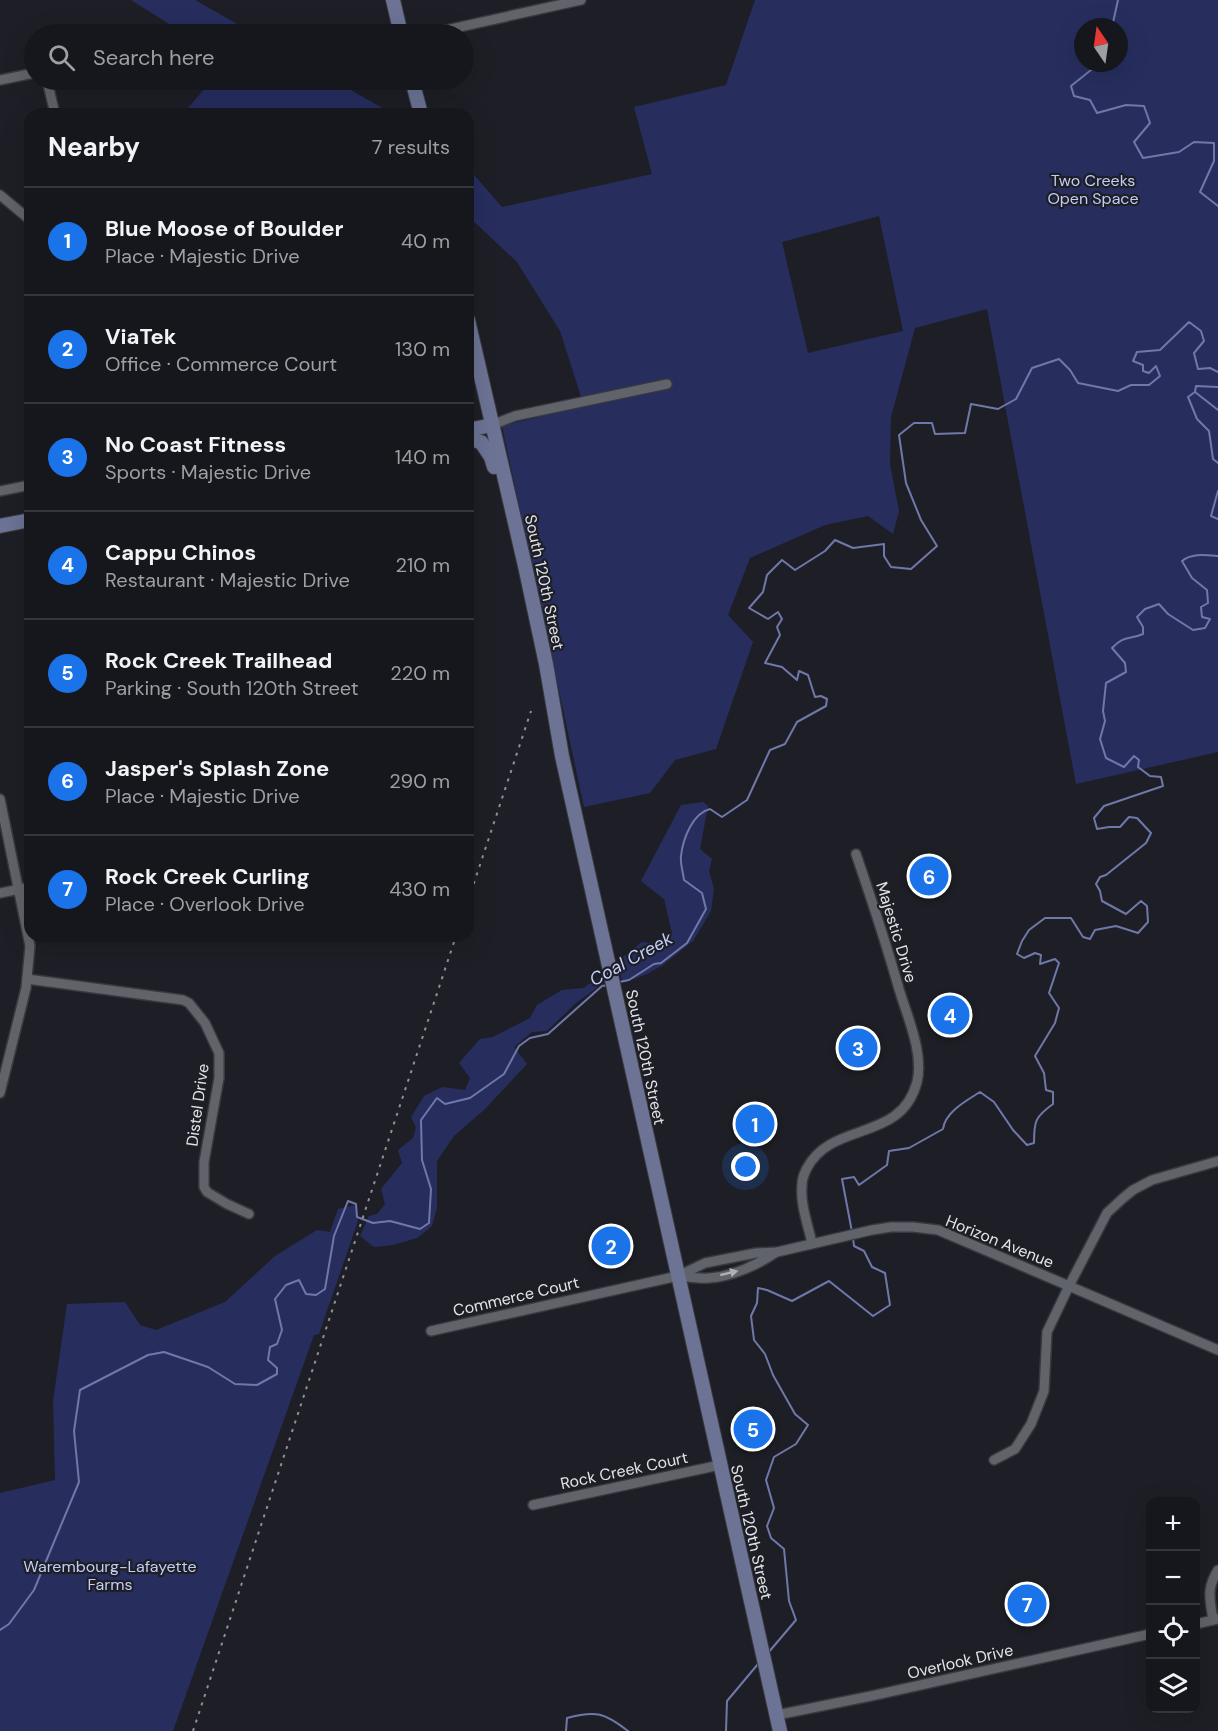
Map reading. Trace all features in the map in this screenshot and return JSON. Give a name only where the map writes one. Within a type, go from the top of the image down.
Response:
[{"type":"main road","points":[[393,0],[398,24]]},
{"type":"main road","points":[[415,90],[419,108]]},
{"type":"main road","name":"South 120th Street","points":[[474,346],[548,672],[562,756],[780,1731]]},
{"type":"main road","points":[[474,422],[491,421]]},
{"type":"main road","points":[[474,428],[491,421]]},
{"type":"main road","points":[[474,440],[481,442],[492,457],[502,501],[525,566]]},
{"type":"main road","points":[[0,526],[24,521]]},
{"type":"street","points":[[473,24],[581,0]]},
{"type":"street","points":[[0,80],[24,74]]},
{"type":"street","points":[[50,90],[54,108]]},
{"type":"street","points":[[0,195],[24,215]]},
{"type":"street","points":[[491,421],[667,384]]},
{"type":"street","points":[[0,491],[24,486]]},
{"type":"street","points":[[0,799],[24,912]]},
{"type":"street","name":"Majestic Drive","points":[[812,1243],[801,1186],[802,1177],[809,1164],[817,1154],[835,1141],[869,1130],[895,1117],[903,1110],[911,1096],[919,1072],[916,1047],[856,854]]},
{"type":"street","points":[[0,893],[24,888]]},
{"type":"street","points":[[0,1093],[27,979],[29,942]]},
{"type":"street","name":"Distel Drive","points":[[27,979],[183,1000],[189,1003],[206,1023],[219,1053],[220,1075],[204,1162],[204,1187],[207,1192],[249,1214]]},
{"type":"street","name":"Horizon Avenue","points":[[1069,1286],[1107,1213],[1122,1199],[1152,1180],[1218,1161]]},
{"type":"street","name":"Horizon Avenue","points":[[678,1276],[705,1263],[756,1253],[777,1252],[872,1230],[891,1227],[938,1230],[1218,1350]]},
{"type":"street","name":"Horizon Avenue","points":[[678,1276],[709,1278],[737,1272],[761,1263],[777,1252]]},
{"type":"street","name":"Commerce Court","points":[[431,1331],[678,1276]]},
{"type":"street","points":[[994,1460],[1015,1449],[1035,1415],[1044,1391],[1047,1332],[1069,1286]]},
{"type":"street","name":"Rock Creek Court","points":[[533,1505],[720,1465]]},
{"type":"street","points":[[1200,1623],[1216,1619],[1209,1592],[1212,1579],[1218,1570]]},
{"type":"street","name":"Overlook Drive","points":[[777,1716],[1146,1635]]},
{"type":"green space","points":[[131,0],[195,0],[237,24],[169,24]]},
{"type":"green space","name":"Two Creeks Open Space","points":[[755,0],[1218,0],[1218,752],[1076,784],[987,309],[915,328],[891,417],[890,464],[899,511],[893,534],[868,516],[825,525],[750,558],[728,615],[753,642],[716,749],[675,760],[650,793],[584,807],[502,426],[584,406],[560,331],[517,262],[474,222],[474,175],[502,207],[652,174],[634,107],[726,85]],"holes":[[[879,216],[903,331],[808,353],[782,242]]]},
{"type":"green space","points":[[203,90],[351,90],[382,108],[188,108]]},
{"type":"green space","points":[[703,802],[708,806],[700,849],[712,859],[709,871],[714,889],[711,911],[693,941],[663,965],[623,983],[620,973],[622,958],[642,942],[658,943],[672,933],[664,899],[641,881],[681,805]]},
{"type":"green space","points":[[595,979],[602,984],[576,1003],[547,1031],[532,1032],[514,1047],[527,1064],[485,1109],[454,1136],[437,1161],[437,1208],[432,1226],[417,1238],[393,1245],[374,1247],[360,1236],[369,1216],[377,1214],[385,1204],[381,1189],[402,1163],[398,1150],[413,1138],[416,1128],[411,1117],[424,1096],[442,1087],[465,1090],[470,1078],[459,1063],[480,1039],[493,1037],[530,1018],[537,1005],[562,990],[584,988]]},
{"type":"green space","name":"Warembourg-Lafayette Farms","points":[[355,1205],[358,1221],[319,1334],[314,1335],[173,1731],[0,1731],[0,1493],[55,1480],[53,1401],[67,1304],[125,1302],[140,1325],[156,1330],[225,1302],[275,1256],[317,1230],[330,1232],[338,1209]]},
{"type":"waterway","name":"Coal Creek","points":[[1114,18],[1118,0]]},
{"type":"waterway","name":"Coal Creek","points":[[1088,72],[1071,86],[1074,96],[1090,100],[1097,113],[1126,105],[1144,106],[1150,123],[1134,142],[1143,158],[1179,152],[1194,142],[1214,143],[1214,161],[1200,192],[1218,206]]},
{"type":"waterway","name":"Coal Creek","points":[[619,982],[629,980],[654,964],[661,963],[687,943],[706,909],[702,893],[684,880],[681,865],[684,842],[694,821],[704,811],[710,809],[722,817],[747,800],[770,750],[785,744],[797,722],[826,706],[827,699],[821,696],[815,697],[808,675],[799,671],[797,680],[782,667],[765,663],[780,635],[777,627],[782,619],[778,612],[768,619],[749,608],[763,592],[767,575],[782,560],[795,570],[825,551],[835,540],[853,548],[884,544],[884,556],[891,567],[911,569],[937,546],[921,520],[906,483],[899,435],[914,423],[932,423],[935,434],[965,433],[971,404],[998,409],[1016,399],[1032,368],[1059,359],[1078,383],[1118,391],[1131,385],[1149,385],[1160,376],[1156,366],[1149,373],[1143,371],[1143,365],[1133,361],[1137,352],[1160,350],[1189,322],[1201,331],[1204,341],[1194,353],[1198,369],[1210,368],[1218,372]]},
{"type":"waterway","name":"Coal Creek","points":[[1218,387],[1196,386],[1195,392],[1218,410]]},
{"type":"waterway","points":[[1195,392],[1188,397],[1197,419],[1209,431],[1213,459],[1218,463]]},
{"type":"waterway","points":[[1218,491],[1211,516],[1218,519]]},
{"type":"waterway","points":[[852,1232],[842,1179],[854,1177],[859,1185],[887,1165],[889,1151],[909,1148],[943,1129],[952,1112],[980,1092],[994,1102],[1013,1130],[1027,1145],[1034,1143],[1034,1129],[1037,1120],[1042,1112],[1053,1104],[1053,1092],[1046,1090],[1044,1073],[1035,1056],[1055,1023],[1059,1008],[1049,993],[1059,963],[1055,959],[1040,964],[1041,955],[1035,953],[1024,958],[1017,954],[1022,941],[1029,930],[1045,918],[1071,918],[1083,937],[1090,939],[1095,930],[1116,926],[1138,933],[1148,922],[1147,906],[1141,901],[1126,914],[1102,901],[1096,884],[1100,877],[1106,875],[1146,843],[1151,833],[1137,818],[1129,817],[1120,827],[1097,829],[1094,818],[1104,806],[1163,786],[1161,777],[1150,776],[1138,767],[1139,760],[1134,756],[1124,767],[1106,758],[1100,739],[1105,721],[1103,711],[1106,683],[1126,672],[1125,663],[1112,648],[1123,639],[1143,634],[1143,627],[1137,617],[1145,609],[1159,604],[1168,614],[1193,630],[1205,628],[1210,619],[1202,617],[1201,607],[1208,603],[1207,590],[1192,578],[1182,561],[1194,556],[1218,556]]},
{"type":"waterway","name":"Coal Creek","points":[[0,1630],[9,1624],[34,1590],[79,1482],[74,1431],[80,1390],[148,1355],[164,1352],[208,1367],[235,1384],[257,1385],[277,1374],[277,1368],[268,1360],[270,1347],[277,1344],[282,1330],[275,1299],[286,1285],[299,1280],[306,1294],[316,1295],[325,1289],[334,1236],[348,1201],[356,1204],[357,1217],[373,1223],[390,1221],[420,1229],[429,1223],[431,1189],[422,1160],[421,1120],[437,1098],[445,1104],[470,1098],[504,1074],[519,1046],[530,1038],[548,1034],[602,986],[608,985]]},
{"type":"waterway","points":[[768,1653],[796,1620],[789,1601],[784,1549],[771,1538],[767,1526],[774,1508],[766,1480],[774,1457],[796,1444],[808,1425],[795,1414],[773,1375],[765,1354],[754,1340],[751,1316],[757,1303],[758,1288],[792,1301],[829,1281],[873,1316],[890,1305],[885,1273],[872,1267],[864,1251],[854,1246],[853,1238]]},
{"type":"waterway","points":[[726,1731],[727,1701],[758,1664]]},
{"type":"waterway","points":[[566,1731],[567,1718],[586,1714],[606,1717],[628,1731]]},
{"type":"railway","points":[[474,883],[531,711]]},
{"type":"railway","points":[[193,1731],[454,942]]},
{"type":"place","name":"Jasper's Splash Zone","points":[[929,876]]},
{"type":"place","name":"Cappu Chinos","points":[[950,1015]]},
{"type":"place","name":"No Coast Fitness","points":[[858,1048]]},
{"type":"place","name":"Blue Moose of Boulder","points":[[755,1124]]},
{"type":"place","name":"ViaTek","points":[[611,1246]]},
{"type":"place","name":"Rock Creek Trailhead","points":[[753,1429]]},
{"type":"place","name":"Rock Creek Curling","points":[[1027,1604]]}]
